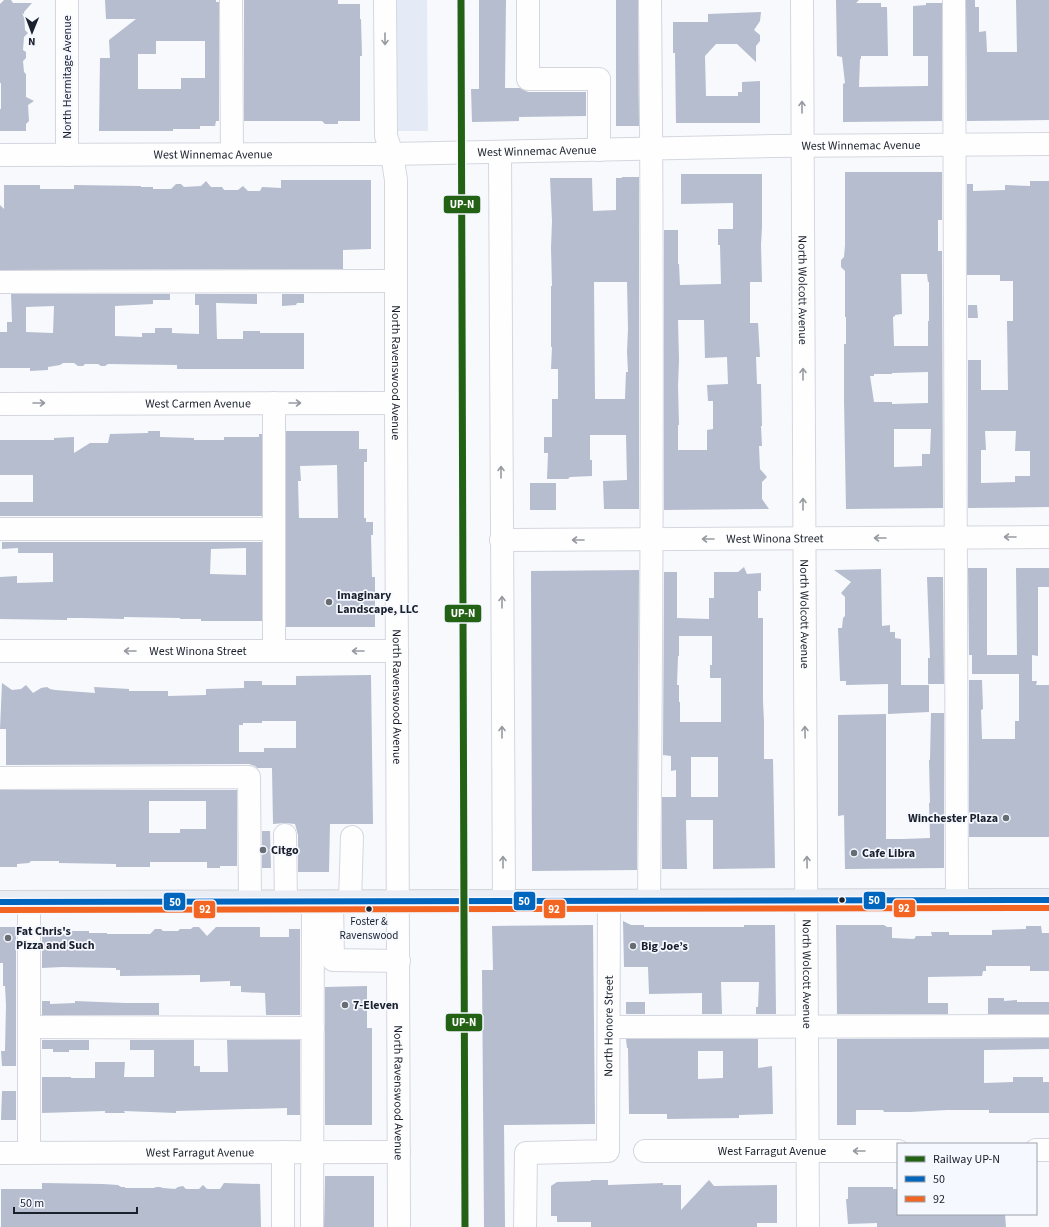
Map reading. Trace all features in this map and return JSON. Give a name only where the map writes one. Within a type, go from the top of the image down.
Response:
[{"type":"main road","points":[[0,902],[1049,900]]},
{"type":"street","name":"North Hermitage Avenue","points":[[66,0],[67,155]]},
{"type":"street","points":[[231,0],[232,154]]},
{"type":"street","name":"North Ravenswood Avenue","points":[[385,0],[386,136],[392,154],[396,180],[400,1152],[399,1227]]},
{"type":"street","points":[[528,0],[528,79],[599,79],[599,150]]},
{"type":"street","points":[[650,0],[652,149],[650,901]]},
{"type":"street","name":"North Wolcott Avenue","points":[[802,0],[808,1227]]},
{"type":"street","points":[[954,0],[957,900]]},
{"type":"street","name":"West Winnemac Avenue","points":[[0,155],[392,154],[802,146],[1049,144]]},
{"type":"street","points":[[500,152],[504,901]]},
{"type":"street","points":[[0,282],[396,281]]},
{"type":"street","name":"West Carmen Avenue","points":[[0,404],[396,402]]},
{"type":"street","points":[[274,403],[274,651]]},
{"type":"street","points":[[0,529],[274,529]]},
{"type":"street","name":"West Winona Street","points":[[501,540],[1049,537]]},
{"type":"street","name":"West Winona Street","points":[[0,651],[397,651]]},
{"type":"street","points":[[0,778],[249,777],[250,902]]},
{"type":"street","points":[[285,835],[286,902]]},
{"type":"street","points":[[312,1227],[313,1028],[332,902],[352,837]]},
{"type":"street","name":"North Honore Street","points":[[525,1227],[526,1153],[608,1152],[609,901]]},
{"type":"street","points":[[29,902],[29,1153]]},
{"type":"street","points":[[332,902],[333,960],[399,960]]},
{"type":"street","points":[[609,1027],[1049,1026]]},
{"type":"street","points":[[29,1027],[313,1028]]},
{"type":"street","points":[[1037,1150],[1049,1150]]},
{"type":"street","name":"West Farragut Avenue","points":[[645,1151],[897,1151]]},
{"type":"street","points":[[283,1152],[283,1227]]},
{"type":"street","name":"West Farragut Avenue","points":[[0,1153],[400,1152]]},
{"type":"shaded area","points":[[395,0],[427,0],[428,131],[398,131]]},
{"type":"building","points":[[4,0],[11,0],[13,3],[32,3],[24,12],[25,30],[28,33],[24,37],[23,50],[26,52],[26,58],[23,61],[24,72],[26,74],[26,97],[34,101],[28,105],[29,121],[26,124],[26,131],[0,131],[0,4]]},
{"type":"building","points":[[105,0],[216,0],[216,2],[219,2],[219,121],[216,121],[215,126],[200,126],[200,129],[173,129],[173,131],[99,131],[100,58],[110,58],[109,40],[136,19],[106,19]],"holes":[[[156,41],[205,41],[205,78],[181,78],[181,89],[138,89],[138,54],[156,54]]]},
{"type":"building","points":[[244,0],[338,0],[338,4],[360,4],[362,56],[360,56],[360,121],[338,121],[338,124],[325,124],[322,121],[244,121]]},
{"type":"building","points":[[479,0],[506,0],[505,88],[520,88],[528,92],[586,92],[586,116],[519,117],[519,121],[472,122],[471,89],[479,89]]},
{"type":"building","points":[[616,0],[638,0],[639,126],[616,126]]},
{"type":"building","points":[[836,0],[859,0],[856,3],[881,3],[881,7],[887,7],[888,56],[861,56],[859,87],[928,86],[928,56],[913,56],[913,6],[926,5],[926,3],[942,3],[942,121],[843,122],[843,84],[845,83],[842,57],[837,56]]},
{"type":"building","points":[[966,0],[975,0],[975,7],[979,7],[979,32],[986,31],[987,52],[1017,52],[1016,0],[1049,0],[1049,120],[967,121]]},
{"type":"building","points":[[761,12],[760,21],[754,30],[760,35],[760,41],[756,46],[756,62],[737,44],[716,44],[705,56],[706,96],[738,96],[738,92],[742,92],[742,82],[760,81],[760,123],[676,123],[673,22],[708,22],[708,14]]},
{"type":"building","points":[[845,172],[942,172],[942,220],[938,220],[938,251],[942,251],[943,508],[846,509],[844,344],[846,344],[846,317],[845,271],[841,267],[841,260],[844,257]],"holes":[[[901,274],[927,274],[929,282],[928,346],[894,346],[893,317],[895,315],[902,314]],[[928,372],[928,403],[892,404],[892,402],[874,402],[870,376],[874,376],[874,374]],[[894,429],[931,429],[930,454],[922,454],[922,466],[894,467]]]},
{"type":"building","points":[[681,174],[762,174],[762,282],[750,282],[750,323],[758,323],[760,357],[756,357],[757,384],[761,384],[762,426],[762,446],[759,446],[760,469],[767,477],[762,482],[762,499],[769,509],[664,510],[664,230],[678,230],[678,264],[680,285],[721,284],[718,229],[733,229],[733,203],[681,204]],"holes":[[[678,320],[704,320],[705,358],[727,357],[728,384],[707,385],[708,401],[713,401],[713,429],[707,430],[707,450],[678,450]]]},
{"type":"building","points":[[639,177],[639,509],[604,509],[603,481],[627,480],[626,435],[590,435],[590,460],[592,460],[592,476],[570,477],[568,479],[547,479],[548,453],[544,453],[544,437],[552,437],[552,399],[558,399],[558,369],[551,369],[552,221],[550,178],[592,178],[593,211],[616,210],[616,178]],"holes":[[[594,282],[627,282],[628,372],[626,372],[625,399],[595,399]]]},
{"type":"building","points":[[281,180],[371,180],[371,249],[343,250],[343,269],[0,270],[0,205],[4,209],[4,185],[40,185],[40,189],[74,189],[74,185],[141,186],[153,187],[153,189],[171,189],[176,184],[181,184],[184,187],[201,186],[206,181],[211,187],[222,187],[224,190],[238,190],[243,186],[248,191],[260,191],[262,187],[281,188]]},
{"type":"building","points":[[1030,181],[1049,181],[1049,507],[968,508],[968,360],[981,360],[981,390],[1008,390],[1007,321],[1013,321],[1013,281],[1000,281],[1000,275],[967,275],[967,184],[973,184],[973,191],[1005,190],[1005,185],[1030,186]],"holes":[[[985,431],[1016,431],[1015,451],[1030,451],[1030,476],[1015,476],[1015,482],[981,483],[981,450],[986,450]]]},
{"type":"building","points":[[11,294],[170,294],[170,300],[153,300],[153,304],[115,306],[115,336],[142,337],[142,333],[155,333],[155,328],[172,328],[172,333],[199,334],[199,305],[195,305],[195,294],[257,294],[257,304],[216,303],[217,339],[243,339],[243,331],[260,331],[260,333],[304,333],[304,369],[177,369],[177,365],[108,364],[101,366],[98,364],[85,364],[83,366],[78,366],[74,363],[63,363],[48,367],[48,370],[30,371],[30,368],[0,368],[0,332],[7,332],[7,322],[12,322]],"holes":[[[54,306],[53,333],[26,332],[26,307]]]},
{"type":"building","points":[[282,294],[304,294],[304,303],[282,306]]},
{"type":"building","points":[[968,305],[977,305],[978,318],[968,318]]},
{"type":"building","points":[[148,431],[160,431],[160,437],[194,438],[194,440],[224,440],[224,437],[259,437],[259,434],[262,434],[262,516],[0,516],[0,502],[33,502],[33,475],[0,475],[0,440],[54,440],[54,438],[74,437],[74,453],[90,443],[108,443],[110,434],[148,433]]},
{"type":"building","points":[[286,431],[359,431],[359,449],[367,449],[367,462],[364,462],[364,518],[366,518],[366,522],[373,522],[373,535],[371,535],[372,577],[375,577],[375,627],[286,627]],"holes":[[[337,465],[338,518],[299,518],[298,481],[301,481],[300,466]]]},
{"type":"building","points":[[530,483],[556,483],[556,510],[530,510]]},
{"type":"building","points":[[2,542],[262,542],[262,621],[201,621],[201,619],[124,617],[124,619],[67,618],[67,620],[0,619],[0,577],[17,576],[17,583],[53,582],[53,553],[18,553],[18,548],[2,549]],"holes":[[[246,548],[246,575],[210,574],[211,549]]]},
{"type":"building","points":[[744,567],[747,574],[761,573],[761,591],[758,591],[758,618],[763,618],[764,759],[773,759],[775,868],[713,869],[713,820],[686,820],[687,869],[662,869],[662,797],[676,797],[676,770],[671,771],[671,756],[663,755],[664,572],[677,572],[677,618],[709,619],[709,598],[714,598],[714,572],[738,572]],"holes":[[[679,636],[712,636],[712,665],[710,665],[710,678],[721,678],[721,722],[680,722],[679,685],[677,685]],[[691,757],[718,757],[718,797],[691,797]]]},
{"type":"building","points":[[968,568],[987,568],[987,655],[1017,655],[1016,568],[1049,568],[1049,587],[1038,587],[1038,656],[1032,655],[1032,681],[1037,681],[1036,685],[1049,685],[1049,837],[969,837],[969,680],[982,680],[982,739],[1015,739],[1015,721],[1019,721],[1019,674],[972,674],[972,655],[969,655]]},
{"type":"building","points":[[881,569],[882,626],[890,625],[890,632],[895,632],[895,638],[901,639],[901,685],[929,685],[929,712],[888,714],[888,684],[846,685],[846,681],[840,681],[838,628],[842,628],[843,618],[845,616],[845,597],[841,593],[851,582],[834,570]]},
{"type":"building","points":[[639,570],[637,870],[532,871],[531,571]]},
{"type":"building","points":[[927,577],[943,577],[944,684],[928,684],[928,658],[930,658]]},
{"type":"building","points":[[371,675],[373,824],[330,824],[329,872],[298,872],[298,835],[295,824],[273,824],[272,768],[257,768],[249,764],[6,765],[6,729],[0,729],[2,683],[12,690],[21,689],[26,685],[33,693],[41,688],[47,687],[55,690],[95,693],[94,687],[129,689],[129,691],[168,691],[168,696],[206,695],[206,689],[244,688],[244,681],[262,681],[262,685],[296,685],[296,676]],"holes":[[[262,721],[296,721],[296,748],[264,748],[264,752],[239,752],[239,725],[243,725],[243,723],[262,723]]]},
{"type":"building","points":[[931,713],[944,713],[944,868],[845,869],[844,815],[838,816],[838,715],[886,714],[886,839],[903,839],[930,838],[929,760]]},
{"type":"building","points":[[0,790],[237,790],[237,866],[207,868],[207,862],[150,862],[150,867],[116,867],[116,864],[31,861],[29,863],[17,864],[17,867],[0,867]],"holes":[[[149,801],[206,801],[206,829],[180,829],[180,833],[149,833]]]},
{"type":"building","points":[[262,831],[270,831],[271,868],[262,868]]},
{"type":"building","points":[[623,921],[631,925],[644,925],[644,927],[744,927],[744,925],[775,925],[776,1014],[756,1014],[756,1007],[758,1007],[759,982],[721,982],[722,1014],[702,1014],[702,993],[649,994],[648,967],[624,967]]},
{"type":"building","points":[[593,925],[595,1124],[504,1125],[505,1227],[484,1227],[482,970],[493,970],[492,926]]},
{"type":"building","points":[[836,925],[884,925],[887,927],[892,927],[892,938],[914,939],[916,936],[932,936],[931,932],[949,932],[949,935],[992,935],[992,930],[1026,929],[1026,926],[1041,926],[1042,933],[1049,933],[1049,971],[1030,971],[1030,966],[986,966],[986,971],[983,971],[982,976],[928,977],[928,1003],[948,1003],[948,1014],[837,1014]]},
{"type":"building","points":[[0,927],[16,927],[16,1066],[2,1066],[1,1051],[5,1051],[6,1005],[5,986],[3,986],[3,963],[0,963]]},
{"type":"building","points":[[193,927],[199,927],[207,936],[216,927],[260,927],[260,937],[289,937],[289,929],[300,929],[300,1015],[266,1015],[265,993],[241,992],[241,986],[230,986],[230,981],[200,982],[200,975],[120,976],[120,970],[116,970],[116,968],[42,968],[42,935],[72,934],[72,931],[89,931],[89,933],[107,934],[150,934],[155,929],[161,929],[163,931],[178,931],[180,929],[191,929]]},
{"type":"building","points":[[367,986],[367,1028],[372,1028],[372,1125],[325,1125],[325,987]]},
{"type":"building","points":[[988,998],[1004,998],[1004,1001],[1017,1000],[1017,1002],[1049,1002],[1049,1014],[988,1014]]},
{"type":"building","points":[[42,1001],[50,1001],[50,1004],[75,1003],[75,1001],[159,1003],[159,1015],[42,1015]]},
{"type":"building","points":[[626,1002],[645,1002],[645,1014],[626,1014]]},
{"type":"building","points":[[1049,1038],[1049,1049],[984,1050],[984,1083],[1013,1082],[1013,1077],[1043,1077],[1043,1082],[1049,1082],[1049,1113],[989,1113],[989,1110],[884,1112],[883,1110],[856,1110],[856,1125],[837,1125],[837,1039]]},
{"type":"building","points":[[626,1039],[758,1039],[758,1068],[772,1066],[773,1114],[739,1115],[739,1118],[667,1119],[667,1114],[629,1114]],"holes":[[[698,1051],[723,1051],[723,1078],[698,1079]]]},
{"type":"building","points":[[42,1040],[89,1040],[89,1050],[53,1052],[53,1049],[42,1049]]},
{"type":"building","points":[[130,1040],[194,1040],[194,1066],[200,1066],[200,1072],[228,1072],[227,1040],[300,1040],[300,1115],[287,1115],[287,1108],[176,1111],[176,1113],[124,1111],[125,1113],[105,1113],[105,1111],[42,1113],[42,1077],[95,1078],[95,1062],[125,1062],[124,1077],[154,1077],[154,1050],[130,1050]]},
{"type":"building","points":[[2,1091],[16,1091],[16,1120],[1,1120]]},
{"type":"building","points":[[325,1176],[374,1176],[374,1227],[324,1227]]},
{"type":"building","points":[[608,1180],[608,1185],[663,1183],[663,1185],[681,1185],[681,1210],[709,1180],[714,1186],[777,1185],[777,1223],[757,1223],[757,1227],[591,1227],[591,1222],[557,1222],[557,1216],[551,1216],[551,1186],[557,1182]]},
{"type":"building","points":[[42,1183],[103,1184],[118,1185],[125,1188],[160,1187],[175,1189],[183,1186],[186,1189],[199,1189],[203,1185],[207,1189],[220,1189],[224,1183],[260,1184],[261,1227],[1,1227],[1,1189],[42,1189]]},
{"type":"building","points":[[848,1187],[893,1187],[893,1189],[897,1189],[897,1215],[1005,1215],[1006,1227],[877,1227],[877,1223],[848,1224],[846,1199],[848,1199]]},
{"type":"rail line","name":"UP-N","points":[[461,0],[465,1227]]},
{"type":"transit line","name":"50","points":[[0,902],[1049,900]]},
{"type":"transit line","name":"92","points":[[0,910],[1049,908]]},
{"type":"place","name":"Imaginary Landscape, LLC","points":[[329,602]]},
{"type":"place","name":"Winchester Plaza","points":[[1006,818]]},
{"type":"place","name":"Citgo","points":[[263,850]]},
{"type":"place","name":"Cafe Libra","points":[[854,853]]},
{"type":"place","name":"Foster & Ravenswood","points":[[369,909]]},
{"type":"place","name":"Fat Chris's Pizza and Such","points":[[8,938]]},
{"type":"place","name":"Big Joe’s","points":[[633,946]]},
{"type":"place","name":"7-Eleven","points":[[345,1005]]}]
